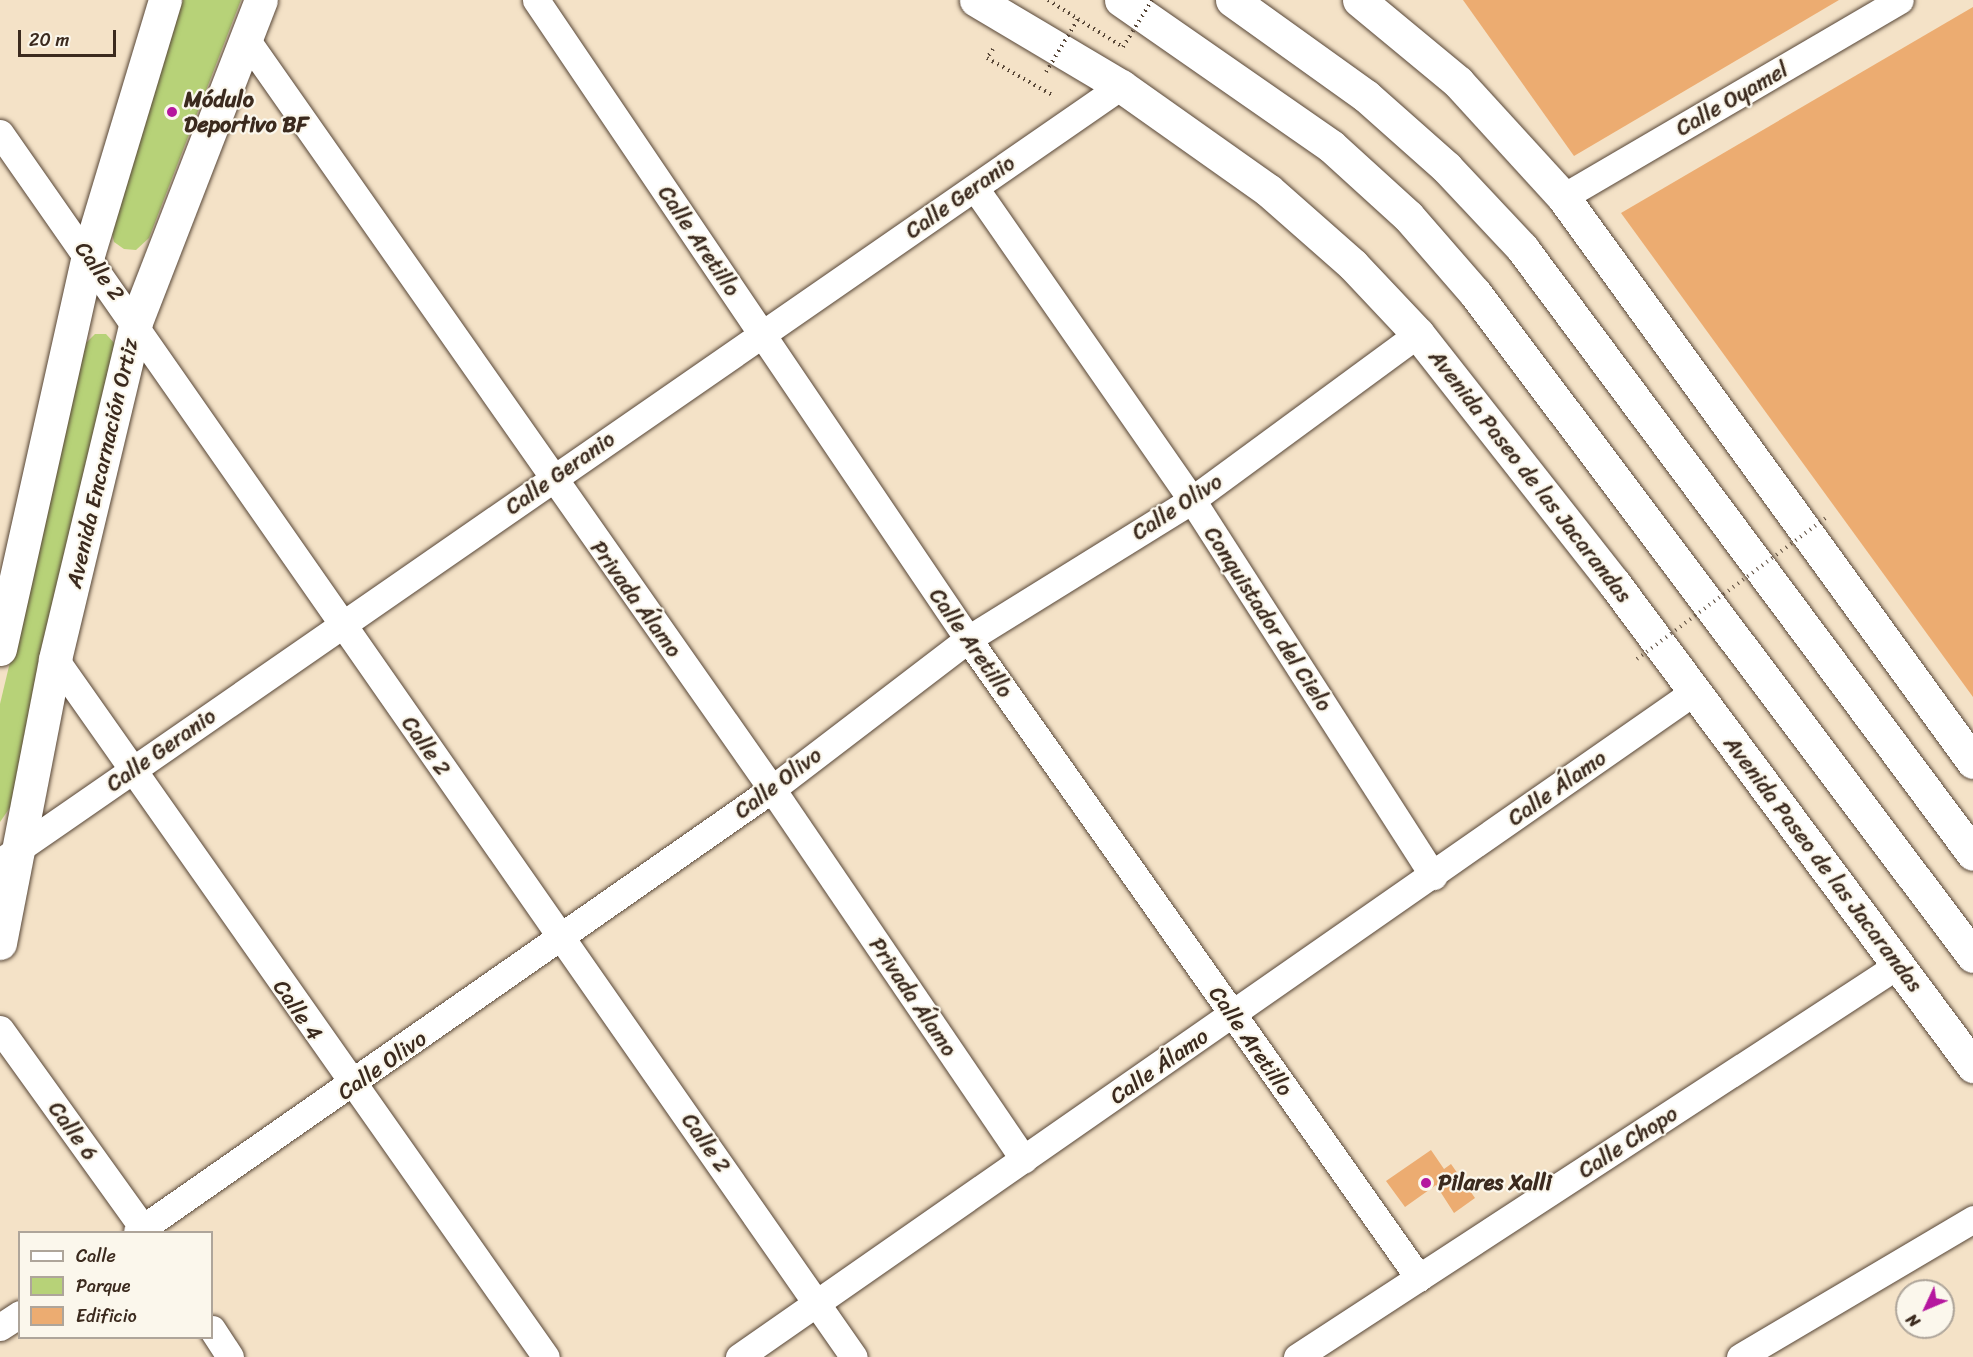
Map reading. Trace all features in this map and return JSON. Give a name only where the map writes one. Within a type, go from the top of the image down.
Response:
[{"type":"main road","points":[[0,649],[6,591],[88,255],[165,0]]},
{"type":"main road","name":"Avenida Encarnación Ortiz","points":[[0,943],[11,854],[136,322],[261,0]]},
{"type":"main road","name":"Avenida Paseo de las Jacarandas","points":[[976,0],[1121,86],[1268,190],[1353,265],[1418,334],[1695,692],[1973,1066]]},
{"type":"main road","points":[[1121,0],[1331,146],[1408,216],[1475,293],[1973,956]]},
{"type":"main road","points":[[1232,0],[1366,96],[1447,168],[1522,248],[1973,854]]},
{"type":"main road","points":[[1359,0],[1408,37],[1519,143],[1563,197],[1973,762]]},
{"type":"street","name":"Calle Aretillo","points":[[536,0],[968,639],[1419,1278]]},
{"type":"street","points":[[1384,0],[1408,37]]},
{"type":"street","name":"Calle Oyamel","points":[[1563,197],[1900,0]]},
{"type":"street","name":"Privada Álamo","points":[[246,39],[550,479],[772,789],[1024,1160]]},
{"type":"street","name":"Calle Geranio","points":[[11,854],[1121,86]]},
{"type":"street","name":"Calle 2","points":[[0,133],[136,322],[340,625],[855,1357]]},
{"type":"street","name":"Conquistador del Cielo","points":[[975,188],[1192,500],[1433,876]]},
{"type":"street","name":"Calle Olivo","points":[[142,1231],[562,939],[772,789],[968,639],[1192,500],[1418,334]]},
{"type":"street","name":"Calle 4","points":[[55,659],[351,1087],[546,1357]]},
{"type":"street","name":"Calle Álamo","points":[[739,1357],[1695,692]]},
{"type":"street","name":"Calle Chopo","points":[[1297,1357],[1898,965]]},
{"type":"street","name":"Calle 6","points":[[0,1029],[142,1231]]},
{"type":"street","points":[[1740,1357],[1973,1219]]},
{"type":"street","points":[[0,1328],[18,1315]]},
{"type":"street","points":[[213,1331],[230,1357]]},
{"type":"path","points":[[1048,0],[1123,46],[1152,0]]},
{"type":"path","points":[[1046,72],[1078,19]]},
{"type":"path","points":[[987,58],[1081,112]]},
{"type":"path","points":[[1637,659],[1827,517]]},
{"type":"green space","name":"Módulo Deportivo BF","points":[[183,0],[241,0],[149,238],[136,250],[124,249],[114,242],[110,224]]},
{"type":"green space","points":[[95,334],[106,334],[116,345],[11,806],[0,822],[0,704],[86,343]]},
{"type":"building","points":[[1463,0],[1839,0],[1574,156]]},
{"type":"building","points":[[1973,7],[1973,697],[1621,213]]},
{"type":"building","name":"Pilares Xalli","points":[[1431,1150],[1444,1169],[1451,1164],[1475,1198],[1454,1213],[1436,1185],[1405,1207],[1386,1181]]},
{"type":"place","name":"Módulo Deportivo BF","points":[[172,112]]},
{"type":"place","name":"Pilares Xalli","points":[[1426,1183]]}]
